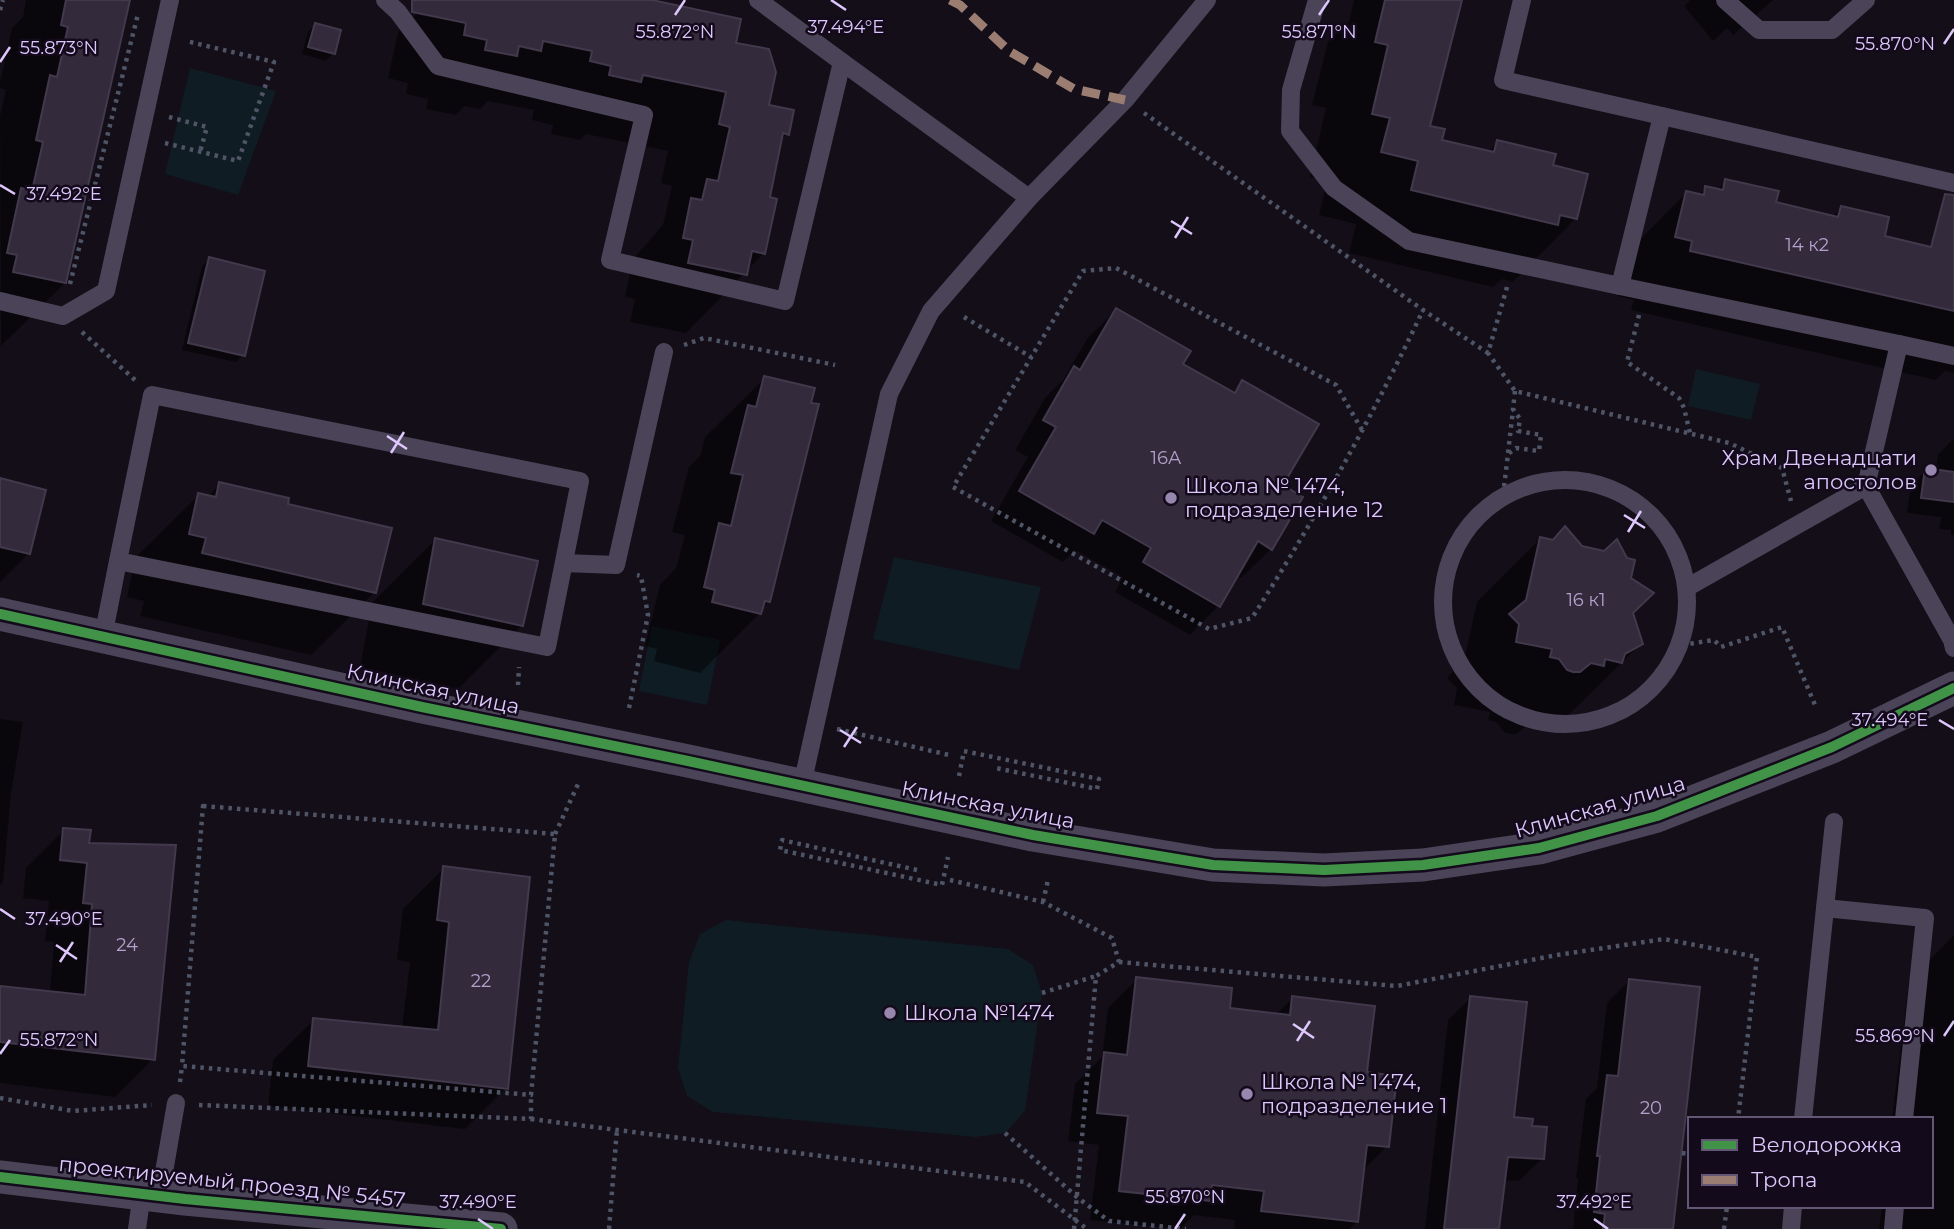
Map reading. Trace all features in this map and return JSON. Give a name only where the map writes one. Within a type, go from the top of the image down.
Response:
[{"type":"street","name":"Клинская улица","points":[[0,614],[409,704],[1033,835],[1213,864],[1324,870],[1423,865],[1539,848],[1657,816],[1832,747],[1953,686]]},
{"type":"street","name":"проектируемый проезд № 5457","points":[[0,1177],[501,1229]]},
{"type":"lane","points":[[0,301],[63,316],[106,291],[170,0]]},
{"type":"lane","points":[[758,0],[1029,198]]},
{"type":"lane","points":[[802,785],[890,394],[930,311],[1029,198],[1125,100],[1207,0]]},
{"type":"lane","points":[[1317,0],[1291,90],[1290,131],[1334,188],[1409,241],[1954,356]]},
{"type":"lane","points":[[1522,0],[1503,80],[1954,183]]},
{"type":"lane","points":[[1725,0],[1759,30],[1832,30],[1866,0]]},
{"type":"lane","points":[[395,4],[438,66],[644,115],[610,260],[785,301],[842,62]]},
{"type":"lane","points":[[1620,286],[1662,116]]},
{"type":"lane","points":[[1899,344],[1866,486],[1954,648]]},
{"type":"lane","points":[[564,563],[616,565],[664,352]]},
{"type":"lane","points":[[103,637],[118,561],[152,395],[580,481],[547,647],[118,561]]},
{"type":"lane","points":[[1562,478],[1622,492],[1649,510],[1671,538],[1688,587],[1682,645],[1635,705],[1594,723],[1537,724],[1485,698],[1453,656],[1441,595],[1463,531],[1503,495],[1562,478]]},
{"type":"lane","points":[[1688,587],[1866,486]]},
{"type":"lane","points":[[1803,1117],[1834,822]]},
{"type":"lane","points":[[1825,908],[1925,918],[1904,1117]]},
{"type":"lane","points":[[137,1229],[151,1194],[176,1103]]},
{"type":"lane","points":[[1791,1229],[1793,1208]]},
{"type":"lane","points":[[1893,1229],[1895,1208]]},
{"type":"path","points":[[0,10],[3,0]]},
{"type":"path","points":[[68,291],[138,13]]},
{"type":"path","points":[[174,105],[165,144],[238,161],[274,62],[188,41],[185,54]]},
{"type":"path","points":[[1125,100],[1488,353],[1515,391],[1729,443],[1782,468],[1798,525]]},
{"type":"path","points":[[146,111],[207,127],[200,152]]},
{"type":"path","points":[[1488,353],[1514,263]]},
{"type":"path","points":[[1362,430],[1336,385],[1116,268],[1083,271],[953,487],[1209,629],[1252,618],[1308,530],[1401,358],[1423,310]]},
{"type":"path","points":[[1646,291],[1627,362],[1679,398],[1690,434]]},
{"type":"path","points":[[63,316],[152,395]]},
{"type":"path","points":[[964,317],[1031,357]]},
{"type":"path","points":[[664,352],[704,338],[835,365]]},
{"type":"path","points":[[1503,495],[1515,391]]},
{"type":"path","points":[[1508,454],[1516,448],[1539,451],[1541,435],[1518,431],[1520,419],[1513,409]]},
{"type":"path","points":[[616,565],[641,576],[648,615],[629,708]]},
{"type":"path","points":[[1682,645],[1714,640],[1721,647],[1782,627],[1815,705]]},
{"type":"path","points":[[837,729],[949,755]]},
{"type":"path","points":[[959,776],[964,751],[1099,779],[1097,789],[996,768]]},
{"type":"path","points":[[531,1119],[555,834],[580,780]]},
{"type":"path","points":[[531,1095],[182,1066],[203,806],[555,834]]},
{"type":"path","points":[[917,870],[782,841],[780,850],[942,885],[948,857]]},
{"type":"path","points":[[950,880],[1043,902],[1112,938],[1119,962]]},
{"type":"path","points":[[1043,902],[1048,880]]},
{"type":"path","points":[[1042,993],[1096,976],[1119,962],[1396,986],[1664,939],[1757,957],[1738,1117]]},
{"type":"path","points":[[1074,1229],[1096,976]]},
{"type":"path","points":[[0,1098],[72,1111],[176,1103],[531,1119],[617,1129],[1025,1182],[1087,1229]]},
{"type":"path","points":[[609,1229],[617,1129]]},
{"type":"path","points":[[1005,1133],[1078,1198],[1109,1221],[1186,1229]]},
{"type":"path","points":[[1682,1153],[1688,1154]]},
{"type":"path","points":[[1724,1229],[1727,1208]]},
{"type":"shaded area","points":[[190,68],[276,91],[238,195],[165,174]]},
{"type":"shaded area","points":[[1696,369],[1760,384],[1751,420],[1688,406]]},
{"type":"shaded area","points":[[894,557],[1041,587],[1019,670],[873,639]]},
{"type":"shaded area","points":[[652,626],[720,640],[707,705],[639,691]]},
{"type":"shaded area","points":[[726,920],[1008,949],[1033,965],[1042,993],[1025,1111],[1005,1133],[976,1137],[713,1112],[687,1096],[678,1068],[689,962],[700,934]]},
{"type":"building","points":[[66,0],[130,0],[66,283],[13,272],[17,255],[7,253],[21,188],[32,191],[43,142],[36,140],[50,75],[57,77],[68,27],[61,25]]},
{"type":"building","points":[[412,0],[652,0],[741,19],[736,43],[769,49],[776,72],[769,105],[794,110],[789,135],[783,133],[770,197],[777,199],[765,254],[752,251],[747,275],[688,263],[693,240],[683,238],[691,198],[702,200],[707,179],[718,181],[730,127],[719,124],[726,92],[643,75],[641,82],[609,75],[611,66],[590,61],[592,51],[543,41],[541,51],[519,46],[517,56],[485,50],[487,40],[464,35],[466,23],[412,12]]},
{"type":"building","points":[[1385,0],[1462,0],[1430,126],[1445,129],[1442,140],[1494,152],[1497,140],[1556,154],[1553,165],[1588,174],[1577,219],[1560,215],[1558,225],[1411,190],[1418,161],[1381,152],[1390,118],[1372,114],[1388,45],[1375,42]]},
{"type":"building","points":[[315,23],[341,30],[335,54],[308,47]]},
{"type":"building","points":[[1725,179],[1779,191],[1776,202],[1838,217],[1841,206],[1889,217],[1885,236],[1931,247],[1945,194],[1954,195],[1954,311],[1690,251],[1692,241],[1675,237],[1686,191],[1704,195],[1705,186],[1723,190]]},
{"type":"building","points":[[209,257],[265,271],[245,356],[188,343]]},
{"type":"building","points":[[1116,308],[1191,351],[1183,364],[1235,393],[1242,380],[1319,424],[1283,485],[1303,497],[1272,550],[1258,541],[1220,607],[1143,562],[1151,548],[1102,520],[1094,534],[1019,491],[1056,427],[1043,420],[1074,366],[1080,370]]},
{"type":"building","points":[[764,376],[815,388],[811,403],[819,404],[770,602],[765,601],[761,614],[712,602],[715,590],[704,587],[719,523],[731,526],[743,475],[731,473],[748,405],[756,407]]},
{"type":"building","name":"Храм Двенадцати апостолов","points":[[1925,468],[1954,472],[1954,502],[1921,498]]},
{"type":"building","points":[[0,478],[46,490],[30,554],[0,547]]},
{"type":"building","points":[[219,482],[289,498],[288,504],[392,528],[376,593],[202,553],[206,538],[189,534],[198,493],[216,497]]},
{"type":"building","points":[[1565,526],[1582,546],[1604,551],[1617,539],[1627,558],[1635,560],[1631,578],[1654,593],[1633,613],[1643,644],[1625,654],[1622,663],[1605,659],[1604,666],[1591,663],[1580,672],[1573,672],[1567,670],[1559,659],[1550,657],[1552,649],[1516,642],[1519,624],[1509,614],[1526,600],[1540,537],[1553,540]]},
{"type":"building","points":[[435,538],[538,561],[523,626],[423,604]]},
{"type":"building","points":[[63,828],[91,830],[89,843],[176,845],[155,1060],[0,1042],[0,986],[85,995],[92,904],[83,903],[87,863],[60,860]]},
{"type":"building","points":[[443,866],[530,877],[508,1089],[308,1066],[313,1018],[438,1030],[449,922],[437,920]]},
{"type":"building","name":"Школа № 1474, подразделение 1","points":[[1136,977],[1232,988],[1230,1008],[1290,1015],[1292,996],[1375,1006],[1367,1072],[1397,1076],[1389,1147],[1367,1145],[1358,1222],[1261,1211],[1264,1191],[1212,1185],[1210,1201],[1119,1191],[1128,1116],[1097,1113],[1104,1052],[1127,1055]]},
{"type":"building","points":[[1629,979],[1700,987],[1673,1229],[1603,1229],[1605,1214],[1594,1212],[1600,1156],[1597,1156],[1607,1075],[1618,1076]]},
{"type":"building","points":[[1470,996],[1527,1002],[1514,1117],[1533,1119],[1532,1126],[1547,1127],[1544,1159],[1508,1157],[1499,1229],[1444,1229]]},
{"type":"marked path","points":[[950,0],[960,5],[1009,51],[1074,89],[1125,100]]},
{"type":"cycle path","points":[[0,614],[422,707],[1033,835],[1213,865],[1324,870],[1423,865],[1539,848],[1657,816],[1832,747],[1954,688]]},
{"type":"cycle path","points":[[0,1177],[185,1199],[501,1229]]},
{"type":"place","name":"Храм Двенадцати апостолов","points":[[1931,470]]},
{"type":"place","name":"Школа № 1474, подразделение 12","points":[[1171,498]]},
{"type":"place","name":"Школа №1474","points":[[890,1013]]},
{"type":"place","name":"Школа № 1474, подразделение 1","points":[[1247,1094]]}]
